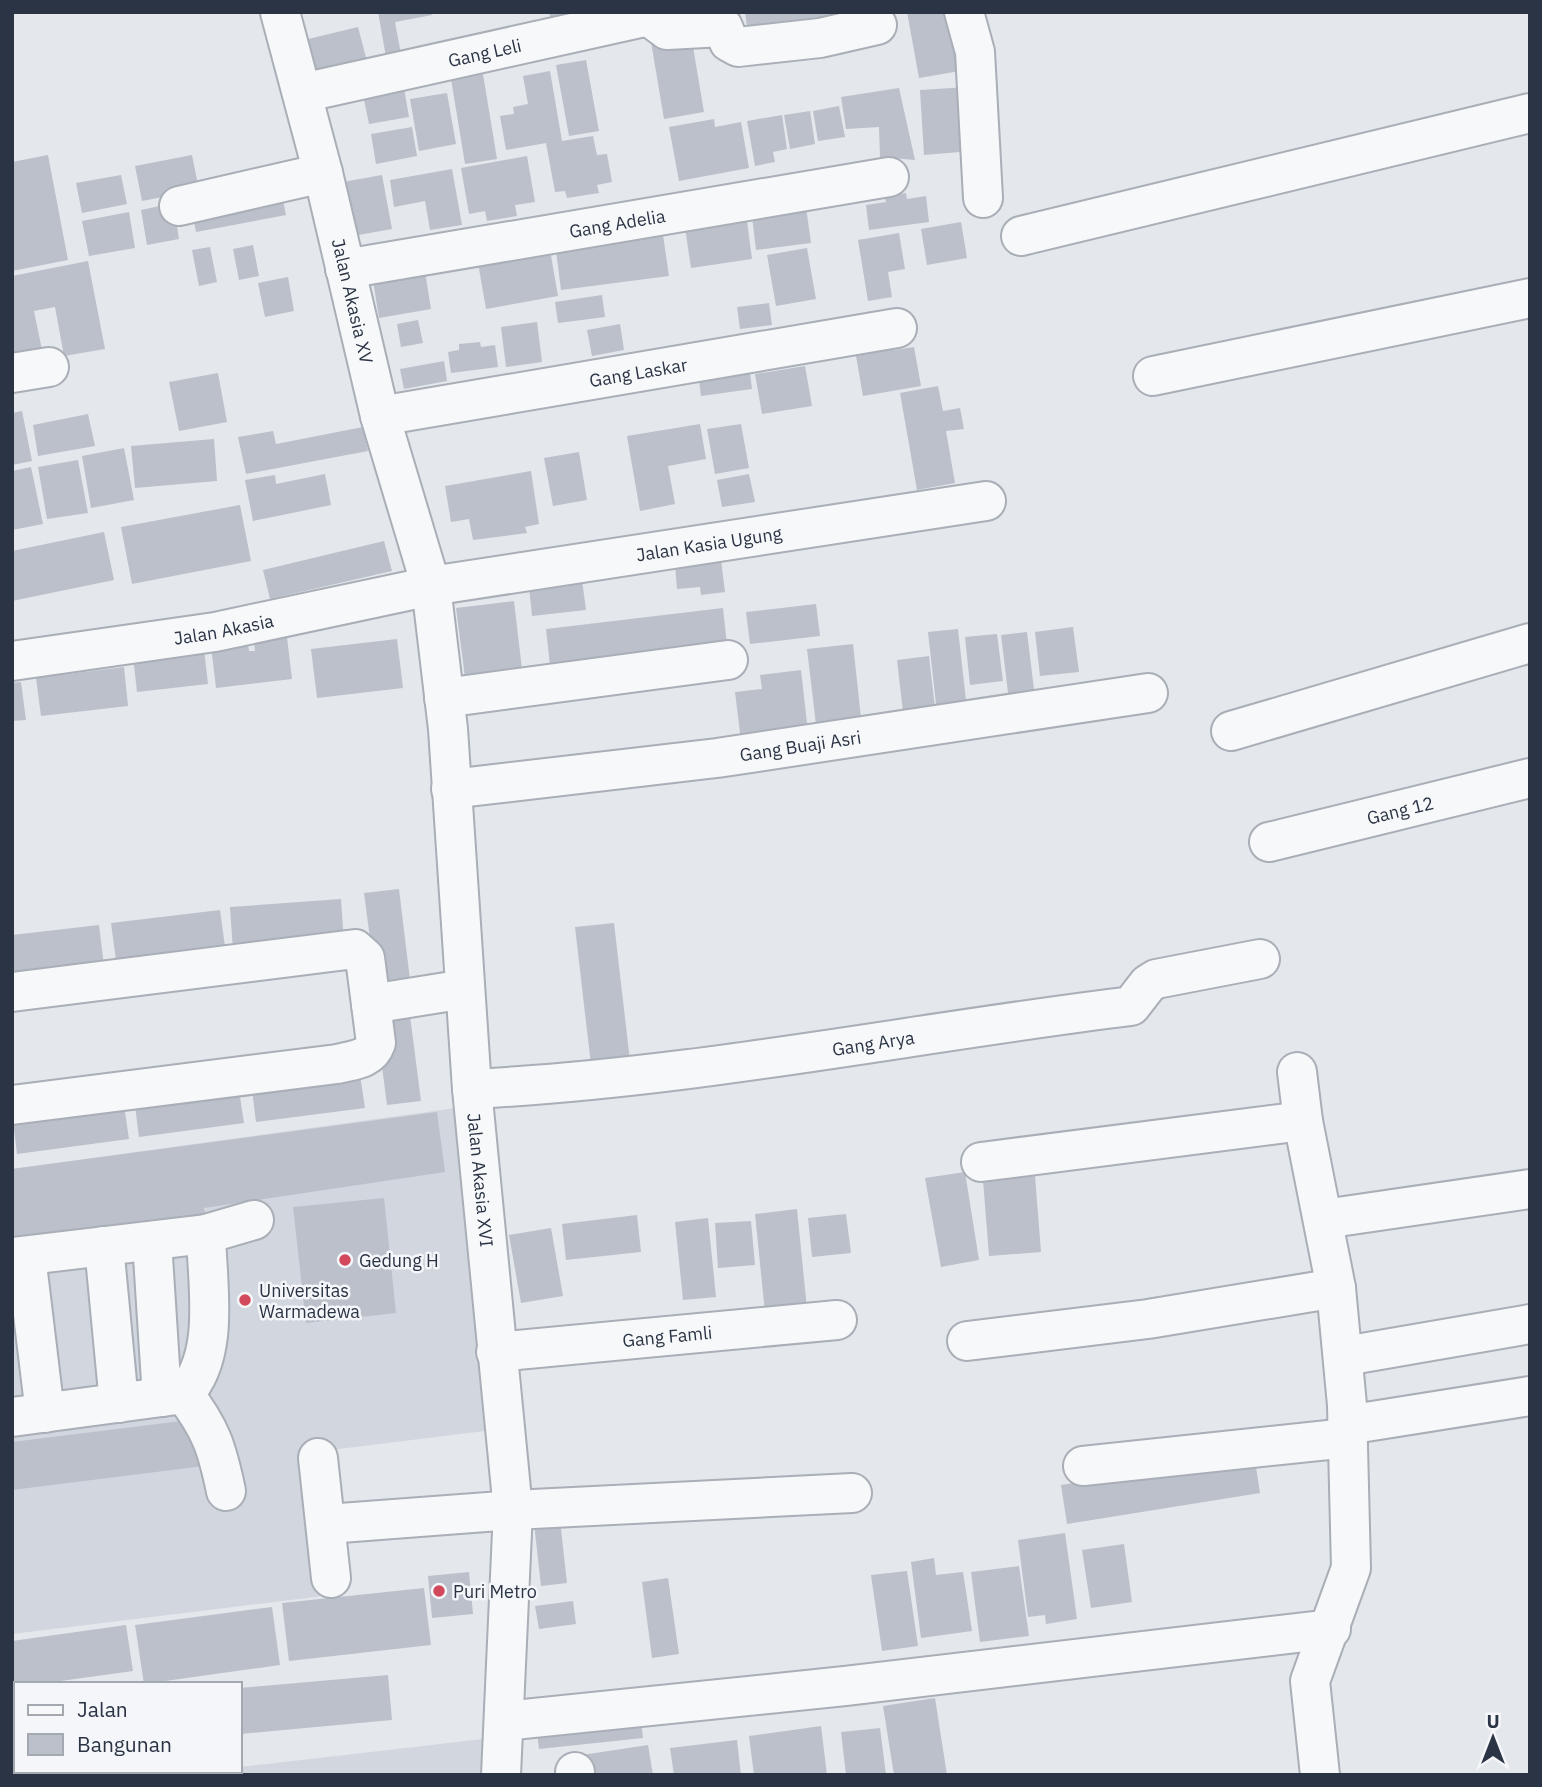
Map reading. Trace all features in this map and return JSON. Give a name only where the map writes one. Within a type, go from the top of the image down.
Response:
[{"type":"street","name":"Jalan Akasia XV","points":[[280,12],[323,173],[380,416],[431,586]]},
{"type":"street","points":[[964,12],[975,52],[983,198]]},
{"type":"street","name":"Gang Leli","points":[[302,93],[659,15]]},
{"type":"street","points":[[659,15],[667,30],[723,27],[729,42],[738,47],[820,38],[877,25]]},
{"type":"street","points":[[1021,236],[1530,113]]},
{"type":"street","points":[[179,206],[323,173]]},
{"type":"street","name":"Gang Adelia","points":[[345,269],[889,177]]},
{"type":"street","points":[[1153,376],[1530,298]]},
{"type":"street","name":"Gang Laskar","points":[[380,416],[897,328]]},
{"type":"street","name":"Jalan Kasia Ugung","points":[[431,586],[986,501]]},
{"type":"street","name":"Jalan Akasia","points":[[12,661],[215,632],[431,586]]},
{"type":"street","name":"Jalan Akasia XVI","points":[[431,586],[444,698],[472,1089],[513,1510],[501,1775]]},
{"type":"street","points":[[1231,730],[1530,643]]},
{"type":"street","points":[[444,698],[728,660]]},
{"type":"street","name":"Gang Buaji Asri","points":[[451,789],[717,758],[1148,694]]},
{"type":"street","name":"Gang 12","points":[[1269,842],[1530,778]]},
{"type":"street","points":[[12,992],[355,949],[365,958],[376,1043],[373,1052],[357,1059],[12,1105]]},
{"type":"street","name":"Gang Arya","points":[[472,1089],[796,1054],[1130,1006],[1147,984],[1156,979],[1260,959]]},
{"type":"street","points":[[370,1004],[465,989]]},
{"type":"street","points":[[1297,1072],[1303,1121],[1336,1288],[1345,1356],[1351,1568],[1310,1681],[1320,1775]]},
{"type":"street","points":[[981,1162],[1303,1121]]},
{"type":"street","points":[[1324,1219],[1530,1189]]},
{"type":"street","points":[[206,1234],[207,1343],[197,1381],[173,1396],[29,1415],[19,1257],[206,1234],[254,1220]]},
{"type":"street","points":[[152,1241],[173,1396],[207,1424],[220,1460],[226,1491]]},
{"type":"street","points":[[104,1246],[119,1403]]},
{"type":"street","points":[[967,1341],[1147,1319],[1336,1288]]},
{"type":"street","name":"Gang Famli","points":[[496,1352],[837,1320]]},
{"type":"street","points":[[1345,1356],[1530,1324]]},
{"type":"street","points":[[1083,1465],[1347,1432],[1530,1396]]},
{"type":"street","points":[[318,1458],[331,1578]]},
{"type":"street","points":[[327,1524],[513,1510],[852,1493]]},
{"type":"street","points":[[505,1721],[845,1686],[1331,1629]]},
{"type":"shaded area","name":"Universitas Warmadewa","points":[[456,1108],[493,1430],[314,1452],[331,1595],[12,1634],[12,1169]]},
{"type":"shaded area","points":[[492,1738],[489,1775],[172,1775],[242,1773],[242,1767]]},
{"type":"building","points":[[378,12],[431,12],[432,15],[395,22],[401,54],[386,57]]},
{"type":"building","points":[[549,12],[589,12],[551,20]]},
{"type":"building","points":[[745,12],[877,12],[748,34]]},
{"type":"building","points":[[907,12],[956,12],[966,70],[919,78]]},
{"type":"building","points":[[358,27],[368,65],[314,78],[304,40]]},
{"type":"building","points":[[691,35],[704,112],[664,119],[651,42]]},
{"type":"building","points":[[586,60],[599,131],[569,136],[556,65]]},
{"type":"building","points":[[550,71],[562,141],[593,136],[597,155],[607,154],[612,182],[597,185],[599,193],[567,198],[565,191],[555,192],[546,143],[506,150],[500,116],[514,114],[513,107],[528,104],[523,76]]},
{"type":"building","points":[[483,74],[497,159],[465,164],[451,79]]},
{"type":"building","points":[[967,87],[972,151],[924,155],[920,90]]},
{"type":"building","points":[[404,88],[409,117],[369,124],[363,95]]},
{"type":"building","points":[[899,88],[915,160],[880,157],[879,127],[846,129],[841,97]]},
{"type":"building","points":[[447,93],[456,144],[419,151],[410,99]]},
{"type":"building","points":[[839,106],[845,137],[818,141],[813,111]]},
{"type":"building","points":[[810,111],[815,144],[790,149],[784,115]]},
{"type":"building","points":[[782,115],[787,149],[773,152],[775,162],[755,166],[747,121]]},
{"type":"building","points":[[714,119],[715,127],[741,122],[749,168],[679,181],[669,127]]},
{"type":"building","points":[[412,127],[417,156],[376,164],[371,134]]},
{"type":"building","points":[[48,155],[68,260],[12,271],[12,162]]},
{"type":"building","points":[[192,155],[199,190],[142,201],[135,166]]},
{"type":"building","points":[[527,156],[535,202],[515,205],[517,216],[487,221],[485,211],[469,214],[461,168]]},
{"type":"building","points":[[452,169],[462,225],[430,230],[425,201],[394,207],[390,180]]},
{"type":"building","points":[[121,175],[127,204],[82,213],[76,183]]},
{"type":"building","points":[[382,175],[392,229],[353,236],[343,182]]},
{"type":"building","points":[[906,193],[907,199],[926,196],[929,222],[869,230],[866,205],[886,202],[884,196]]},
{"type":"building","points":[[282,195],[286,215],[196,232],[192,212]]},
{"type":"building","points":[[805,200],[811,243],[756,250],[751,208]]},
{"type":"building","points":[[173,203],[179,239],[147,245],[141,210]]},
{"type":"building","points":[[129,212],[135,248],[89,256],[82,221]]},
{"type":"building","points":[[746,213],[752,259],[691,268],[684,221]]},
{"type":"building","points":[[961,222],[967,258],[927,265],[921,229]]},
{"type":"building","points":[[662,228],[669,276],[561,290],[554,235]]},
{"type":"building","points":[[899,233],[905,269],[888,272],[892,297],[868,301],[858,240]]},
{"type":"building","points":[[549,244],[558,296],[486,309],[477,257]]},
{"type":"building","points":[[253,245],[259,276],[239,280],[233,249]]},
{"type":"building","points":[[210,247],[217,282],[199,286],[192,250]]},
{"type":"building","points":[[807,248],[816,299],[776,306],[767,255]]},
{"type":"building","points":[[423,259],[431,309],[379,318],[371,268]]},
{"type":"building","points":[[88,261],[105,349],[64,356],[55,307],[34,311],[44,360],[12,366],[12,276]]},
{"type":"building","points":[[288,277],[294,311],[265,317],[258,283]]},
{"type":"building","points":[[602,295],[605,317],[558,323],[555,302]]},
{"type":"building","points":[[769,303],[772,325],[740,329],[737,307]]},
{"type":"building","points":[[418,320],[423,343],[401,347],[397,324]]},
{"type":"building","points":[[537,322],[542,362],[506,367],[501,327]]},
{"type":"building","points":[[620,324],[624,350],[592,356],[587,330]]},
{"type":"building","points":[[480,342],[481,347],[495,345],[498,367],[451,373],[448,352],[459,350],[459,344]]},
{"type":"building","points":[[893,345],[894,350],[914,347],[921,386],[863,396],[856,356],[867,354],[866,350]]},
{"type":"building","points":[[444,361],[447,381],[404,389],[400,369]]},
{"type":"building","points":[[749,365],[752,389],[701,396],[698,372]]},
{"type":"building","points":[[805,366],[812,406],[762,414],[755,374]]},
{"type":"building","points":[[218,373],[227,422],[179,431],[169,382]]},
{"type":"building","points":[[938,386],[943,411],[960,408],[964,429],[946,431],[955,483],[917,490],[900,393]]},
{"type":"building","points":[[22,411],[32,461],[12,465],[12,413]]},
{"type":"building","points":[[88,414],[95,446],[38,456],[33,425]]},
{"type":"building","points":[[700,424],[706,459],[668,466],[675,504],[640,511],[627,436]]},
{"type":"building","points":[[741,424],[749,468],[715,474],[707,429]]},
{"type":"building","points":[[363,427],[368,451],[246,474],[238,437],[273,431],[276,444]]},
{"type":"building","points":[[214,439],[217,481],[135,488],[131,446]]},
{"type":"building","points":[[124,448],[134,500],[91,508],[82,456]]},
{"type":"building","points":[[579,452],[587,500],[553,506],[544,458]]},
{"type":"building","points":[[78,460],[88,513],[47,519],[38,467]]},
{"type":"building","points":[[31,467],[43,524],[12,530],[12,471]]},
{"type":"building","points":[[531,471],[539,524],[525,527],[527,533],[473,540],[469,519],[451,522],[445,486]]},
{"type":"building","points":[[325,474],[331,505],[253,521],[245,480],[275,475],[276,484]]},
{"type":"building","points":[[749,474],[755,502],[722,507],[717,480]]},
{"type":"building","points":[[240,505],[251,561],[132,584],[121,527]]},
{"type":"building","points":[[104,532],[114,580],[12,601],[12,551]]},
{"type":"building","points":[[384,541],[392,571],[270,599],[263,570]]},
{"type":"building","points":[[720,552],[725,592],[701,595],[700,587],[677,589],[675,565]]},
{"type":"building","points":[[582,580],[586,610],[532,616],[529,586]]},
{"type":"building","points":[[514,601],[523,678],[466,685],[456,608]]},
{"type":"building","points":[[816,604],[820,636],[750,644],[746,612]]},
{"type":"building","points":[[723,608],[727,645],[550,666],[546,629]]},
{"type":"building","points":[[1073,627],[1079,672],[1040,676],[1035,632]]},
{"type":"building","points":[[286,629],[292,679],[216,688],[210,638],[247,634],[249,651],[255,651],[253,633]]},
{"type":"building","points":[[958,629],[968,718],[938,722],[928,632]]},
{"type":"building","points":[[1027,632],[1036,706],[1010,709],[1001,635]]},
{"type":"building","points":[[997,634],[1003,681],[970,685],[965,637]]},
{"type":"building","points":[[397,639],[403,688],[317,698],[311,649]]},
{"type":"building","points":[[853,644],[862,727],[817,733],[807,649]]},
{"type":"building","points":[[132,647],[204,649],[208,684],[137,692]]},
{"type":"building","points":[[929,656],[936,717],[904,721],[897,660]]},
{"type":"building","points":[[124,667],[128,706],[41,716],[36,678]]},
{"type":"building","points":[[801,670],[808,732],[741,741],[735,692],[762,689],[760,675]]},
{"type":"building","points":[[21,682],[26,720],[12,721],[12,683]]},
{"type":"building","points":[[399,889],[410,980],[376,984],[364,893]]},
{"type":"building","points":[[341,899],[344,943],[233,951],[230,907]]},
{"type":"building","points":[[220,910],[226,954],[117,968],[111,923]]},
{"type":"building","points":[[614,923],[630,1061],[591,1065],[575,927]]},
{"type":"building","points":[[99,925],[104,966],[12,976],[12,935]]},
{"type":"building","points":[[409,1008],[421,1101],[387,1105],[375,1013]]},
{"type":"building","points":[[359,1068],[365,1108],[256,1122],[251,1082]]},
{"type":"building","points":[[238,1084],[244,1123],[139,1137],[134,1098]]},
{"type":"building","points":[[123,1098],[129,1139],[17,1154],[12,1112]]},
{"type":"building","points":[[437,1112],[445,1172],[204,1208],[207,1221],[12,1250],[12,1169]]},
{"type":"building","points":[[965,1172],[979,1260],[941,1267],[925,1178]]},
{"type":"building","points":[[1035,1176],[1041,1252],[989,1256],[983,1180]]},
{"type":"building","name":"Gedung H","points":[[384,1198],[396,1313],[306,1323],[293,1207]]},
{"type":"building","points":[[797,1209],[807,1309],[765,1313],[755,1214]]},
{"type":"building","points":[[846,1214],[851,1253],[812,1257],[808,1218]]},
{"type":"building","points":[[637,1215],[641,1252],[566,1260],[562,1224]]},
{"type":"building","points":[[708,1218],[716,1297],[683,1300],[675,1222]]},
{"type":"building","points":[[751,1221],[755,1265],[718,1268],[715,1223]]},
{"type":"building","points":[[551,1228],[563,1296],[521,1303],[509,1235]]},
{"type":"building","points":[[198,1419],[204,1466],[12,1490],[12,1442]]},
{"type":"building","points":[[1254,1454],[1260,1493],[1067,1524],[1061,1485]]},
{"type":"building","points":[[560,1520],[567,1583],[541,1586],[534,1523]]},
{"type":"building","points":[[1065,1533],[1077,1619],[1046,1624],[1045,1615],[1028,1617],[1018,1540]]},
{"type":"building","points":[[1124,1544],[1132,1602],[1091,1608],[1082,1550]]},
{"type":"building","points":[[934,1558],[936,1575],[963,1572],[972,1631],[921,1638],[911,1562]]},
{"type":"building","points":[[1019,1566],[1029,1636],[980,1642],[971,1572]]},
{"type":"building","points":[[907,1571],[918,1646],[882,1651],[871,1575]]},
{"type":"building","points":[[469,1572],[473,1614],[432,1618],[428,1576]]},
{"type":"building","points":[[668,1578],[679,1654],[652,1658],[642,1582]]},
{"type":"building","points":[[424,1588],[431,1645],[289,1661],[282,1603]]},
{"type":"building","points":[[573,1601],[576,1624],[539,1629],[535,1606]]},
{"type":"building","points":[[272,1607],[280,1665],[144,1682],[135,1625]]},
{"type":"building","points":[[126,1625],[133,1671],[53,1682],[14,1682],[12,1688],[12,1641]]},
{"type":"building","points":[[388,1675],[392,1720],[242,1734],[242,1688]]},
{"type":"building","points":[[935,1698],[947,1775],[894,1775],[883,1706]]},
{"type":"building","points":[[639,1703],[643,1738],[539,1749],[535,1714]]},
{"type":"building","points":[[12,1717],[14,1717],[14,1773]]},
{"type":"building","points":[[821,1726],[827,1775],[754,1775],[749,1736]]},
{"type":"building","points":[[880,1728],[886,1775],[846,1775],[841,1732]]},
{"type":"building","points":[[737,1740],[741,1775],[674,1775],[670,1748]]},
{"type":"building","points":[[648,1745],[653,1775],[585,1775],[582,1755]]},
{"type":"place","name":"Gedung H","points":[[345,1260]]},
{"type":"place","name":"Universitas Warmadewa","points":[[245,1300]]},
{"type":"place","name":"Puri Metro","points":[[439,1591]]}]
